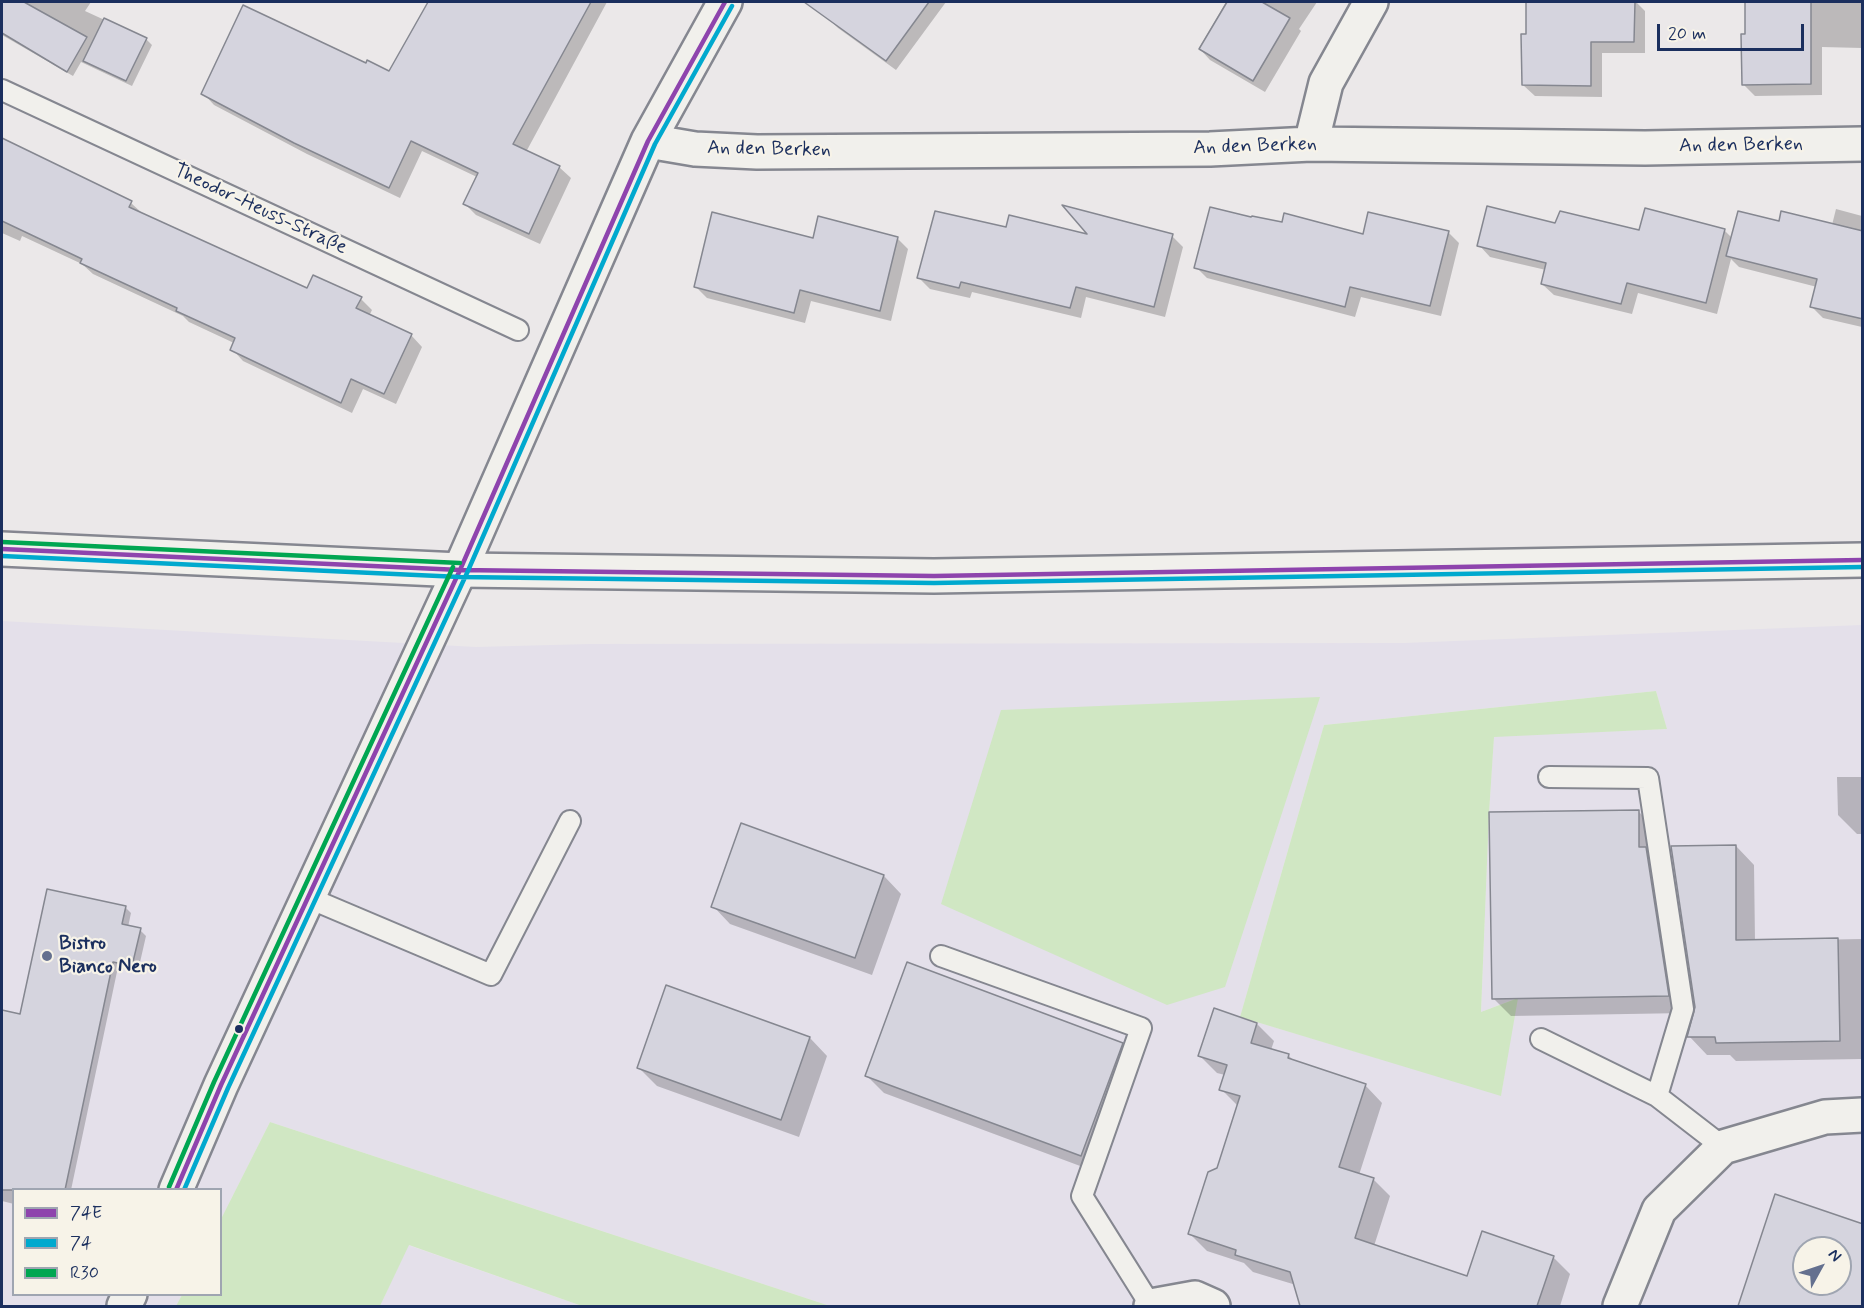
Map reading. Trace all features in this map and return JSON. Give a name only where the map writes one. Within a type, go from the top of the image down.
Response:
[{"type":"street","points":[[177,1188],[226,1076],[460,570],[648,141],[725,2]]},
{"type":"street","points":[[1311,144],[1326,83],[1371,2]]},
{"type":"street","name":"An den Berken","points":[[648,141],[695,149],[757,152],[1210,149],[1311,144],[1645,148],[1863,144]]},
{"type":"street","points":[[2,549],[460,570],[934,576],[1863,560]]},
{"type":"street","points":[[1620,1306],[1659,1210],[1723,1147],[1825,1117],[1863,1115]]},
{"type":"street","points":[[1151,1306],[1195,1298],[1213,1306]]},
{"type":"lane","name":"Theodor-Heuss-Straße","points":[[2,90],[518,330]]},
{"type":"lane","points":[[1550,777],[1648,778],[1683,1010],[1658,1096]]},
{"type":"lane","points":[[309,898],[491,975],[570,821]]},
{"type":"lane","points":[[941,956],[1141,1028],[1082,1197],[1151,1306]]},
{"type":"lane","points":[[1541,1040],[1658,1096],[1723,1147]]},
{"type":"shaded area","points":[[2,621],[476,647],[589,644],[1404,643],[1862,625],[1862,1306],[830,1306],[270,1122],[222,1217],[222,1188],[12,1188],[12,1296],[181,1296],[176,1306],[2,1306]],"holes":[[[1656,691],[1667,729],[1494,736],[1481,1012],[1517,998],[1501,1095],[1240,1017],[1324,725]]]},
{"type":"shaded area","points":[[408,1245],[582,1306],[380,1306]]},
{"type":"green space","points":[[1656,691],[1667,729],[1494,737],[1481,1012],[1518,998],[1501,1096],[1240,1017],[1324,725]]},
{"type":"green space","points":[[1320,697],[1225,987],[1167,1005],[941,904],[1001,710]]},
{"type":"green space","points":[[270,1122],[830,1306],[582,1306],[409,1245],[380,1306],[176,1306],[181,1296],[222,1296],[222,1217]]},
{"type":"building","points":[[2,2],[24,2],[87,37],[67,72],[2,33]]},
{"type":"building","points":[[428,2],[591,2],[513,144],[560,166],[529,234],[463,204],[478,173],[411,141],[389,188],[294,143],[201,94],[243,5],[366,63],[367,60],[389,71]]},
{"type":"building","points":[[804,2],[929,2],[886,61]]},
{"type":"building","points":[[1227,2],[1262,2],[1290,18],[1253,81],[1199,49]]},
{"type":"building","points":[[1526,2],[1635,2],[1634,42],[1591,42],[1591,86],[1522,85],[1521,34],[1526,34]]},
{"type":"building","points":[[1745,2],[1811,2],[1811,84],[1742,85],[1741,34],[1745,34]]},
{"type":"building","points":[[104,18],[147,38],[126,81],[83,61]]},
{"type":"building","points":[[2,138],[132,201],[129,207],[307,288],[313,275],[362,297],[356,308],[412,334],[384,394],[351,379],[341,403],[230,350],[235,338],[80,263],[82,259],[2,221]]},
{"type":"building","points":[[1062,205],[1173,234],[1154,307],[1076,287],[1070,308],[961,282],[959,288],[917,278],[935,211],[1006,227],[1009,215],[1087,234]]},
{"type":"building","points":[[1487,206],[1555,223],[1560,211],[1639,230],[1645,208],[1725,229],[1706,303],[1627,283],[1621,304],[1541,284],[1546,263],[1477,246]]},
{"type":"building","points":[[1210,207],[1282,222],[1284,213],[1363,234],[1368,212],[1449,231],[1430,306],[1350,287],[1345,307],[1194,268]]},
{"type":"building","points":[[1738,211],[1779,221],[1781,211],[1863,231],[1863,319],[1810,307],[1817,279],[1726,256]]},
{"type":"building","points":[[712,212],[813,238],[818,216],[898,237],[880,311],[800,290],[794,313],[694,287]]},
{"type":"building","points":[[1639,810],[1639,847],[1646,847],[1669,996],[1492,999],[1489,812]]},
{"type":"building","points":[[741,823],[884,875],[855,958],[711,907]]},
{"type":"building","points":[[1736,845],[1736,940],[1838,938],[1840,1041],[1716,1043],[1715,1037],[1687,1037],[1695,1007],[1671,846]]},
{"type":"building","points":[[47,889],[126,906],[122,924],[141,928],[132,966],[113,962],[65,1188],[2,1190],[2,1010],[20,1014]]},
{"type":"building","points":[[907,962],[1123,1043],[1081,1156],[865,1076]]},
{"type":"building","points":[[666,985],[810,1037],[781,1120],[637,1068]]},
{"type":"building","points":[[1214,1008],[1257,1023],[1251,1043],[1289,1054],[1288,1058],[1366,1084],[1339,1167],[1374,1178],[1355,1238],[1467,1276],[1482,1231],[1554,1256],[1537,1306],[1300,1306],[1290,1272],[1235,1255],[1236,1250],[1188,1234],[1208,1172],[1217,1168],[1240,1096],[1219,1090],[1227,1065],[1198,1056]]},
{"type":"building","points":[[1775,1194],[1863,1224],[1863,1306],[1738,1306]]},
{"type":"transit line","name":"74E","points":[[177,1188],[221,1085],[460,570],[648,141],[725,2]]},
{"type":"transit line","name":"74","points":[[185,1188],[228,1088],[467,573],[655,144],[732,6]]},
{"type":"transit line","name":"R30","points":[[2,542],[460,563]]},
{"type":"transit line","name":"74E","points":[[2,549],[460,570],[934,576],[1862,560]]},
{"type":"transit line","name":"74","points":[[2,556],[460,577],[934,583],[1862,567]]},
{"type":"transit line","name":"R30","points":[[169,1187],[214,1082],[453,567]]},
{"type":"place","name":"Bistro Bianco Nero","points":[[47,956]]}]
